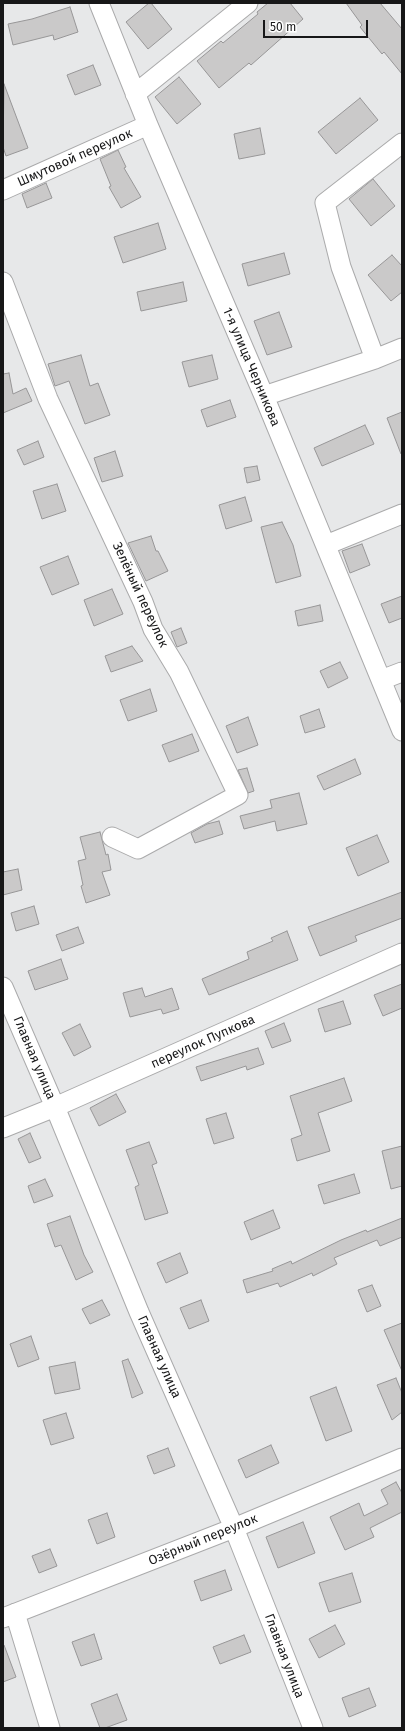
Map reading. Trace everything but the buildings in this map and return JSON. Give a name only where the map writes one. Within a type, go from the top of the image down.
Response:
[{"type":"street","name":"1-я улица Черникова","points":[[99,3],[135,94],[264,396],[402,731]]},
{"type":"street","points":[[135,94],[248,3]]},
{"type":"street","name":"Шмутовой переулок","points":[[3,190],[148,125]]},
{"type":"street","points":[[375,359],[341,267],[325,203],[402,144]]},
{"type":"street","name":"Зелёный переулок","points":[[3,282],[48,399],[143,602],[153,629],[179,672],[238,795],[138,849],[112,837]]},
{"type":"street","points":[[264,396],[375,359],[402,348]]},
{"type":"street","points":[[326,545],[402,514]]},
{"type":"street","points":[[381,680],[402,672]]},
{"type":"street","name":"переулок Пупкова","points":[[3,1128],[55,1107],[402,953]]},
{"type":"street","name":"Главная улица","points":[[3,987],[55,1107],[139,1312],[234,1528],[313,1728]]},
{"type":"street","name":"Озёрный переулок","points":[[9,1616],[234,1528],[402,1458]]},
{"type":"street","points":[[9,1616],[50,1728]]}]
